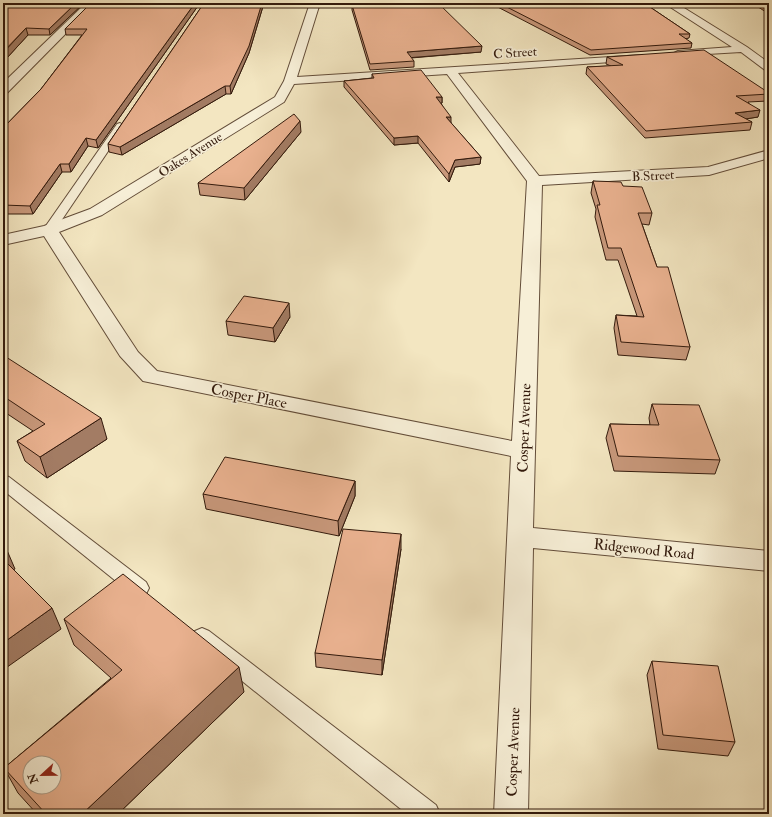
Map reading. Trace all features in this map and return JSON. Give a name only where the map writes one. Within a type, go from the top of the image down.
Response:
[{"type":"street","points":[[3,90],[91,3]]},
{"type":"street","name":"Oakes Avenue","points":[[3,240],[49,230],[96,212],[280,99],[290,81],[315,3]]},
{"type":"street","points":[[669,3],[742,49],[769,68]]},
{"type":"street","points":[[664,55],[742,49]]},
{"type":"street","name":"C Street","points":[[290,81],[648,56]]},
{"type":"street","points":[[450,70],[535,181]]},
{"type":"street","name":"B Street","points":[[535,181],[710,171],[769,154]]},
{"type":"street","name":"Cosper Avenue","points":[[510,814],[523,451],[535,181]]},
{"type":"street","name":"Cosper Place","points":[[49,230],[130,356],[150,376],[523,451]]},
{"type":"street","name":"Ridgewood Road","points":[[520,537],[769,561]]},
{"type":"lane","points":[[49,230],[124,120]]},
{"type":"lane","points":[[3,480],[152,598]]},
{"type":"lane","points":[[184,623],[427,814]]},
{"type":"building","points":[[3,3],[76,3],[49,29],[26,28],[3,52]]},
{"type":"building","points":[[91,3],[195,3],[96,140],[86,138],[69,164],[60,164],[30,206],[3,205],[3,128],[41,89],[87,29],[65,29]]},
{"type":"building","points":[[204,3],[262,3],[249,46],[230,86],[225,86],[120,147],[108,144]]},
{"type":"building","points":[[360,3],[438,3],[482,46],[407,52],[414,61],[370,64],[352,5]]},
{"type":"building","points":[[499,3],[644,3],[690,34],[679,34],[692,43],[591,50]]},
{"type":"building","points":[[704,50],[769,93],[736,96],[760,110],[735,113],[752,122],[646,131],[587,67],[623,65],[607,57]]},
{"type":"building","points":[[421,70],[442,97],[436,97],[451,117],[446,117],[481,157],[455,160],[449,174],[418,136],[394,138],[344,81],[374,78],[372,74]]},
{"type":"building","points":[[294,114],[300,121],[244,188],[198,183]]},
{"type":"building","points":[[593,181],[621,182],[623,186],[642,187],[652,213],[638,213],[657,267],[668,267],[690,347],[621,342],[616,315],[644,317],[621,248],[608,248],[597,205],[600,205]]},
{"type":"building","points":[[244,296],[289,303],[273,328],[226,321]]},
{"type":"building","points":[[3,355],[101,418],[40,457],[17,441],[45,424],[3,396]]},
{"type":"building","points":[[652,404],[699,405],[720,460],[618,456],[610,424],[659,425]]},
{"type":"building","points":[[225,457],[355,481],[338,521],[203,494]]},
{"type":"building","points":[[343,529],[401,534],[382,660],[315,653]]},
{"type":"building","points":[[3,559],[52,608],[3,643]]},
{"type":"building","points":[[123,574],[239,667],[82,814],[46,814],[29,795],[62,795],[62,755],[22,755],[22,788],[4,768],[122,670],[64,619]]},
{"type":"building","points":[[652,661],[718,666],[735,742],[663,735]]}]
